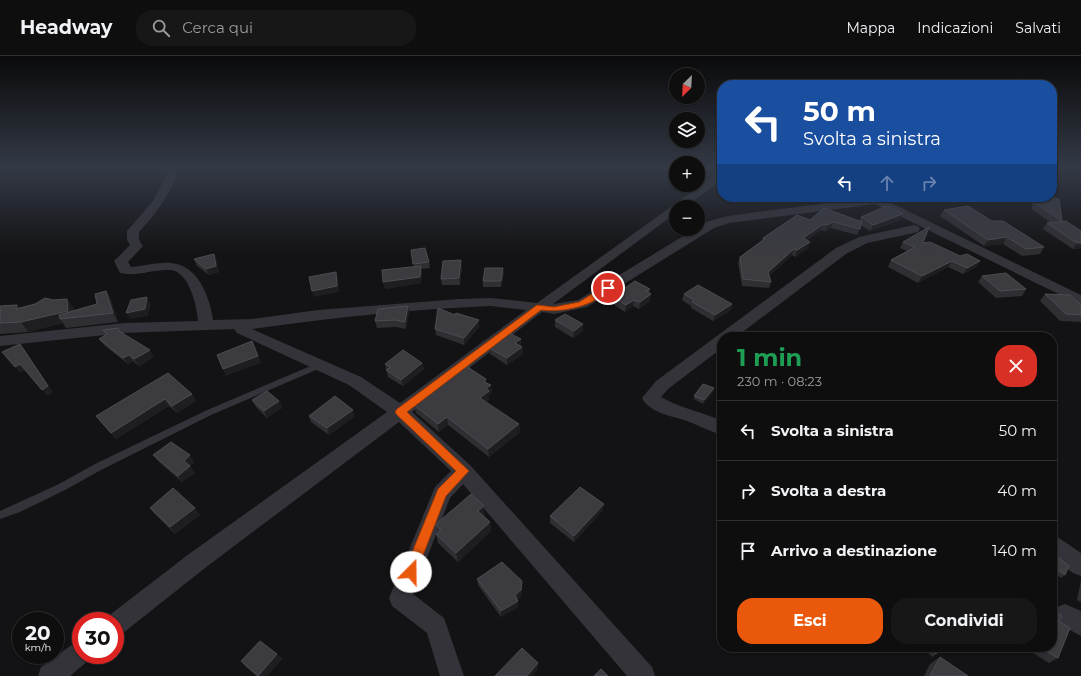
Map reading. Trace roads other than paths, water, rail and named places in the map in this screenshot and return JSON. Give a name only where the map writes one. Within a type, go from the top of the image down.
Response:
[{"type":"street","points":[[161,197],[156,207],[133,231],[133,240],[137,246],[121,261],[125,270],[134,271],[174,267],[182,270],[193,281],[205,310],[206,325]]},
{"type":"street","points":[[0,341],[124,328],[238,324],[459,303],[491,302],[554,309],[582,304],[710,225],[728,220],[870,202]]},
{"type":"street","points":[[880,202],[1081,301]]},
{"type":"street","points":[[124,618],[197,561],[540,307],[669,214]]},
{"type":"street","points":[[733,332],[841,250],[863,240],[914,229]]},
{"type":"street","points":[[238,324],[242,330],[355,381],[400,412],[463,471],[642,676]]},
{"type":"street","points":[[717,344],[662,385],[650,398],[668,409],[696,417],[717,426]]},
{"type":"street","points":[[452,676],[436,626],[400,598],[442,493],[463,471]]},
{"type":"street","points":[[1057,549],[1081,566]]},
{"type":"street","points":[[50,676],[72,659]]},
{"type":"lane","points":[[0,515],[62,487],[98,467],[208,413],[320,366]]}]
